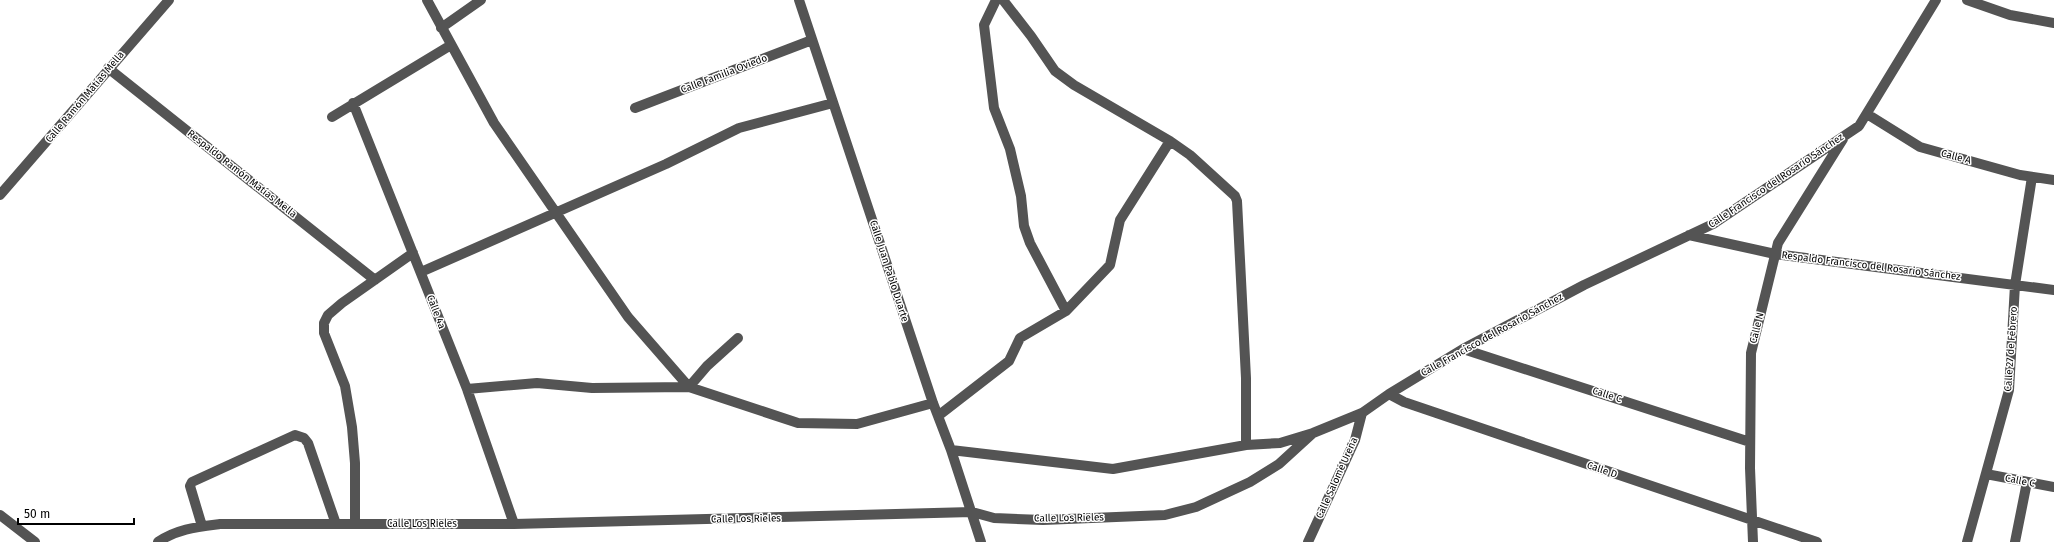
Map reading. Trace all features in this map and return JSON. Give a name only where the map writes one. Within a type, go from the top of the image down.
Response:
[{"type":"street","name":"Calle Ramón Matías Mella","points":[[0,195],[108,68],[169,0]]},
{"type":"street","points":[[426,0],[494,123],[554,212],[628,317],[689,387]]},
{"type":"street","points":[[441,28],[481,0]]},
{"type":"street","name":"Calle Juan Pablo Duarte","points":[[799,0],[933,403],[951,450],[982,542]]},
{"type":"street","points":[[996,0],[984,25],[994,108],[1010,149],[1016,170],[1024,226],[1028,237],[1066,311]]},
{"type":"street","points":[[1003,0],[1032,36],[1055,72],[1074,85],[1170,141],[1190,155],[1230,190],[1238,201],[1246,378],[1246,445]]},
{"type":"street","name":"Calle Francisco del Rosario Sánchez","points":[[951,450],[1112,469],[1246,445],[1280,443],[1313,433],[1362,413],[1389,394],[1463,349],[1584,284],[1713,224],[1859,126],[1936,0]]},
{"type":"street","points":[[1967,0],[2010,15],[2054,24]]},
{"type":"street","name":"Calle Familia Oviedo","points":[[635,108],[812,40]]},
{"type":"street","points":[[332,117],[451,45]]},
{"type":"street","name":"Respaldo Ramón Matías Mella","points":[[108,68],[375,280]]},
{"type":"street","name":"Calle 4a","points":[[353,103],[467,389],[514,524]]},
{"type":"street","points":[[421,272],[554,212],[666,164],[739,128],[833,103]]},
{"type":"street","name":"Calle A","points":[[1867,114],[1920,147],[2032,177],[2054,180]]},
{"type":"street","name":"Calle N","points":[[1753,542],[1754,522],[1750,468],[1751,353],[1778,244],[1845,135]]},
{"type":"street","points":[[938,416],[1009,361],[1020,338],[1066,311],[1110,265],[1120,220],[1170,141]]},
{"type":"street","name":"Calle 27 de Febrero","points":[[1967,542],[2009,390],[2015,285],[2032,177]]},
{"type":"street","name":"Respaldo Francisco del Rosario Sánchez","points":[[1689,235],[1775,254],[2054,290]]},
{"type":"street","points":[[355,524],[355,463],[352,427],[345,386],[324,333],[324,323],[328,315],[413,253]]},
{"type":"street","points":[[689,387],[707,366],[738,338]]},
{"type":"street","name":"Calle C","points":[[1463,349],[1750,442]]},
{"type":"street","points":[[467,389],[537,383],[592,388],[689,387],[798,423],[857,424],[933,403]]},
{"type":"street","name":"Calle D","points":[[1389,394],[1404,402],[1754,522],[1818,542]]},
{"type":"street","name":"Calle Salomé Ureña","points":[[1308,542],[1355,440],[1362,413]]},
{"type":"street","name":"Calle Los Rieles","points":[[158,542],[170,534],[202,526],[220,524],[514,524],[972,512],[994,518],[1043,520],[1166,515],[1196,507],[1250,482],[1278,464],[1313,433]]},
{"type":"street","points":[[202,526],[190,486],[192,482],[295,435],[304,438],[308,443],[336,524]]},
{"type":"street","name":"Calle C","points":[[1986,474],[2054,487]]},
{"type":"street","points":[[2015,542],[2027,482]]},
{"type":"street","points":[[0,515],[35,542]]}]
